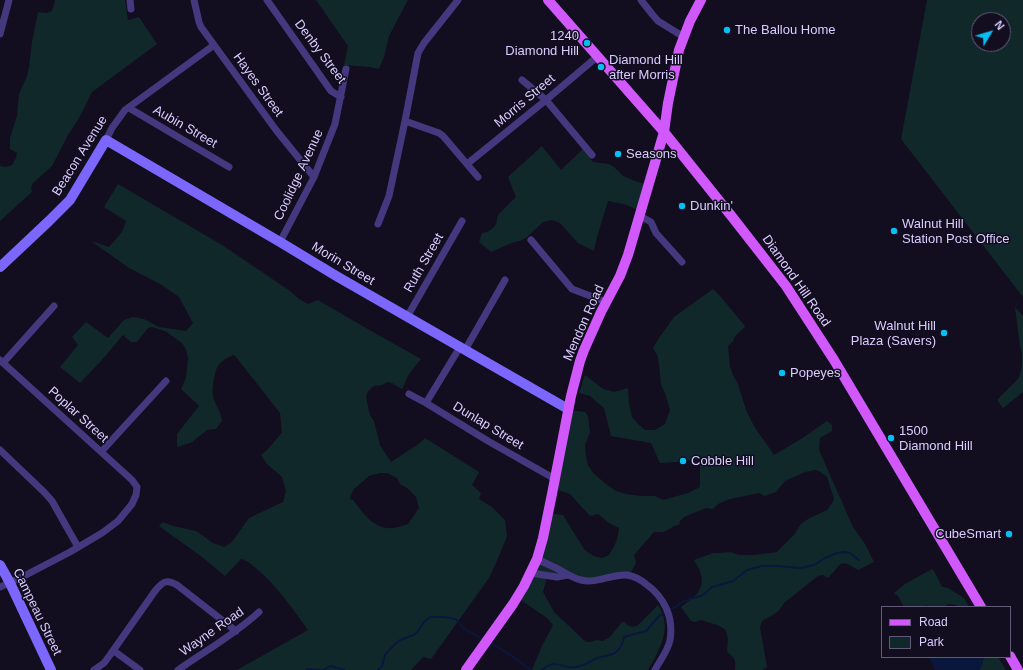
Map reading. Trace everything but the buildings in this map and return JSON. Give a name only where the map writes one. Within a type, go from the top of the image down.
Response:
[{"type":"main road","name":"Diamond Hill Road","points":[[548,0],[664,132],[774,270],[834,360],[980,606]]},
{"type":"main road","name":"Mendon Road","points":[[466,670],[506,615],[524,586],[537,559],[543,538],[571,394],[584,350],[606,302],[620,276],[640,216],[664,132],[671,87],[679,50],[690,21],[701,0]]},
{"type":"main road","points":[[1011,658],[1018,670]]},
{"type":"street","points":[[0,34],[9,0]]},
{"type":"street","points":[[130,0],[131,9]]},
{"type":"street","name":"Hayes Street","points":[[194,0],[199,22],[214,45],[276,130],[314,177]]},
{"type":"street","name":"Denby Street","points":[[267,0],[331,91],[341,97]]},
{"type":"street","points":[[378,224],[389,196],[418,53],[424,42],[458,0]]},
{"type":"street","points":[[640,0],[658,21],[684,38]]},
{"type":"street","name":"Beacon Avenue","points":[[0,267],[70,200],[112,128],[125,110],[214,45]]},
{"type":"street","name":"Morris Street","points":[[467,164],[598,56]]},
{"type":"street","name":"Coolidge Avenue","points":[[280,242],[314,177],[335,124],[346,69]]},
{"type":"street","points":[[522,80],[546,100],[592,155]]},
{"type":"street","name":"Aubin Street","points":[[129,108],[229,167]]},
{"type":"street","points":[[405,121],[439,133],[443,136],[478,177]]},
{"type":"street","name":"Morin Street","points":[[106,140],[338,277],[568,409]]},
{"type":"street","points":[[640,216],[651,222],[656,233],[682,262]]},
{"type":"street","name":"Ruth Street","points":[[407,317],[462,221]]},
{"type":"street","points":[[531,240],[572,289],[606,302]]},
{"type":"street","points":[[426,403],[505,280]]},
{"type":"street","points":[[1,362],[54,306]]},
{"type":"street","name":"Poplar Street","points":[[1,362],[132,480],[137,487],[136,495],[132,504],[118,521],[102,533],[78,547]]},
{"type":"street","points":[[101,452],[166,381]]},
{"type":"street","name":"Dunlap Street","points":[[409,394],[554,479]]},
{"type":"street","points":[[0,450],[52,501],[78,547],[46,565],[0,587]]},
{"type":"street","points":[[537,559],[581,580],[599,580],[614,576],[626,575],[632,576],[651,587],[662,600],[670,618],[670,640],[655,670]]},
{"type":"street","name":"Campeau Street","points":[[0,565],[51,670]]},
{"type":"street","points":[[531,573],[557,576],[569,575]]},
{"type":"street","points":[[94,670],[104,663],[114,651],[155,591],[164,582],[171,582],[178,585],[236,631]]},
{"type":"street","name":"Wayne Road","points":[[178,670],[211,649],[259,612]]},
{"type":"street","points":[[114,651],[140,670]]},
{"type":"green space","points":[[55,0],[125,0],[128,20],[139,17],[157,44],[92,92],[52,166],[33,183],[31,188],[32,192],[0,221],[0,166],[6,167],[12,165],[16,158],[17,153],[10,149],[10,138],[17,116],[19,94],[27,76],[29,67],[38,12],[47,13],[52,11]]},
{"type":"green space","points":[[316,0],[408,0],[389,36],[384,57],[379,69],[344,65],[348,46]]},
{"type":"green space","points":[[927,0],[1023,0],[1023,297],[901,139]]},
{"type":"green space","points":[[542,146],[561,170],[583,149],[593,162],[609,164],[623,176],[648,185],[638,210],[624,204],[608,201],[594,251],[578,243],[560,223],[552,220],[543,222],[527,237],[520,241],[491,252],[479,242],[482,233],[493,228],[497,223],[498,215],[516,197],[508,177]]},
{"type":"green space","points":[[118,184],[222,245],[290,291],[299,299],[308,304],[318,300],[421,359],[409,374],[402,389],[392,383],[387,382],[382,385],[374,386],[368,391],[366,396],[369,412],[374,421],[380,445],[391,462],[420,443],[425,438],[479,472],[472,485],[481,493],[479,499],[492,507],[505,520],[507,536],[489,578],[431,659],[423,657],[411,670],[237,670],[308,630],[278,590],[265,576],[245,560],[241,559],[225,576],[202,557],[159,526],[163,522],[173,526],[196,531],[213,543],[224,547],[231,543],[249,518],[283,502],[286,491],[282,477],[267,464],[261,455],[282,432],[280,413],[234,355],[225,359],[220,364],[214,378],[213,397],[222,421],[216,429],[207,430],[192,442],[178,447],[177,434],[199,406],[181,389],[186,378],[188,358],[186,349],[182,343],[165,331],[152,327],[148,328],[137,342],[131,342],[123,335],[80,383],[60,367],[78,345],[72,337],[86,322],[108,338],[124,320],[133,317],[144,319],[159,327],[186,331],[193,323],[179,297],[160,284],[129,268],[91,241],[109,247],[125,225],[126,221],[104,207]],"holes":[[[387,473],[397,478],[400,484],[407,488],[416,497],[419,508],[408,524],[393,528],[380,526],[370,520],[353,500],[351,500],[350,497],[354,489],[369,476]]]},
{"type":"green space","points":[[713,289],[745,327],[735,336],[733,341],[728,346],[730,367],[738,384],[746,410],[754,426],[774,455],[827,421],[832,425],[832,431],[820,438],[819,450],[853,527],[865,544],[874,562],[858,570],[843,563],[838,566],[828,578],[823,575],[818,576],[784,603],[776,613],[762,621],[760,627],[767,667],[762,670],[735,670],[734,660],[727,652],[728,638],[725,629],[701,620],[695,622],[691,621],[681,607],[700,590],[702,580],[699,568],[694,560],[713,553],[731,552],[739,555],[755,555],[777,552],[794,535],[801,524],[827,510],[834,498],[827,477],[816,470],[805,472],[785,481],[776,492],[765,496],[759,493],[730,499],[718,504],[713,509],[706,508],[684,517],[680,521],[679,525],[674,526],[664,532],[654,532],[634,555],[636,563],[629,576],[596,580],[547,577],[543,592],[554,612],[586,642],[596,640],[603,641],[610,637],[622,622],[632,627],[637,626],[658,605],[662,613],[665,630],[657,654],[648,670],[532,670],[553,625],[547,618],[518,598],[548,513],[563,515],[584,549],[590,554],[598,557],[603,558],[609,555],[613,549],[619,532],[619,528],[609,523],[598,514],[590,516],[570,494],[553,488],[569,410],[585,412],[588,416],[590,432],[585,445],[588,465],[593,473],[616,491],[641,496],[655,496],[663,500],[688,493],[700,487],[699,459],[660,463],[651,443],[611,436],[604,408],[590,396],[579,393],[585,375],[603,389],[614,392],[628,388],[632,417],[645,430],[655,430],[665,424],[670,410],[661,384],[658,357],[653,348],[674,317]]},
{"type":"green space","points":[[1015,307],[1023,316],[1023,392],[1003,408],[997,400],[1019,378],[1022,365],[1022,354]]},
{"type":"green space","points":[[932,569],[942,587],[948,588],[964,598],[968,606],[949,604],[945,606],[903,606],[898,596],[894,593],[905,584]]},
{"type":"green space","points":[[984,658],[999,658],[1006,670],[979,670]]},
{"type":"water","points":[[929,658],[984,658],[979,670],[935,670]]},
{"type":"waterway","points":[[672,609],[682,602],[703,595],[712,587],[733,581],[747,570],[762,566],[801,568],[814,565],[825,558],[844,552],[850,553],[859,560]]},
{"type":"waterway","points":[[542,670],[551,664],[567,667],[585,665],[597,658],[615,653],[620,649],[624,637],[646,631],[659,616],[663,614]]},
{"type":"waterway","points":[[378,670],[382,666],[385,655],[393,646],[400,640],[414,635],[430,617],[456,619],[463,628],[481,638]]},
{"type":"waterway","points":[[491,643],[531,670]]},
{"type":"waterway","points":[[323,670],[330,666],[344,670]]},
{"type":"waterway","points":[[306,670],[321,670]]},
{"type":"place","name":"The Ballou Home","points":[[727,30]]},
{"type":"place","name":"1240 Diamond Hill","points":[[587,43]]},
{"type":"place","name":"Diamond Hill after Morris","points":[[601,67]]},
{"type":"place","name":"Seasons","points":[[618,154]]},
{"type":"place","name":"Dunkin'","points":[[682,206]]},
{"type":"place","name":"Walnut Hill Station Post Office","points":[[894,231]]},
{"type":"place","name":"Walnut Hill Plaza (Savers)","points":[[944,333]]},
{"type":"place","name":"Popeyes","points":[[782,373]]},
{"type":"place","name":"1500 Diamond Hill","points":[[891,438]]},
{"type":"place","name":"Cobble Hill","points":[[683,461]]},
{"type":"place","name":"CubeSmart","points":[[1009,534]]}]
